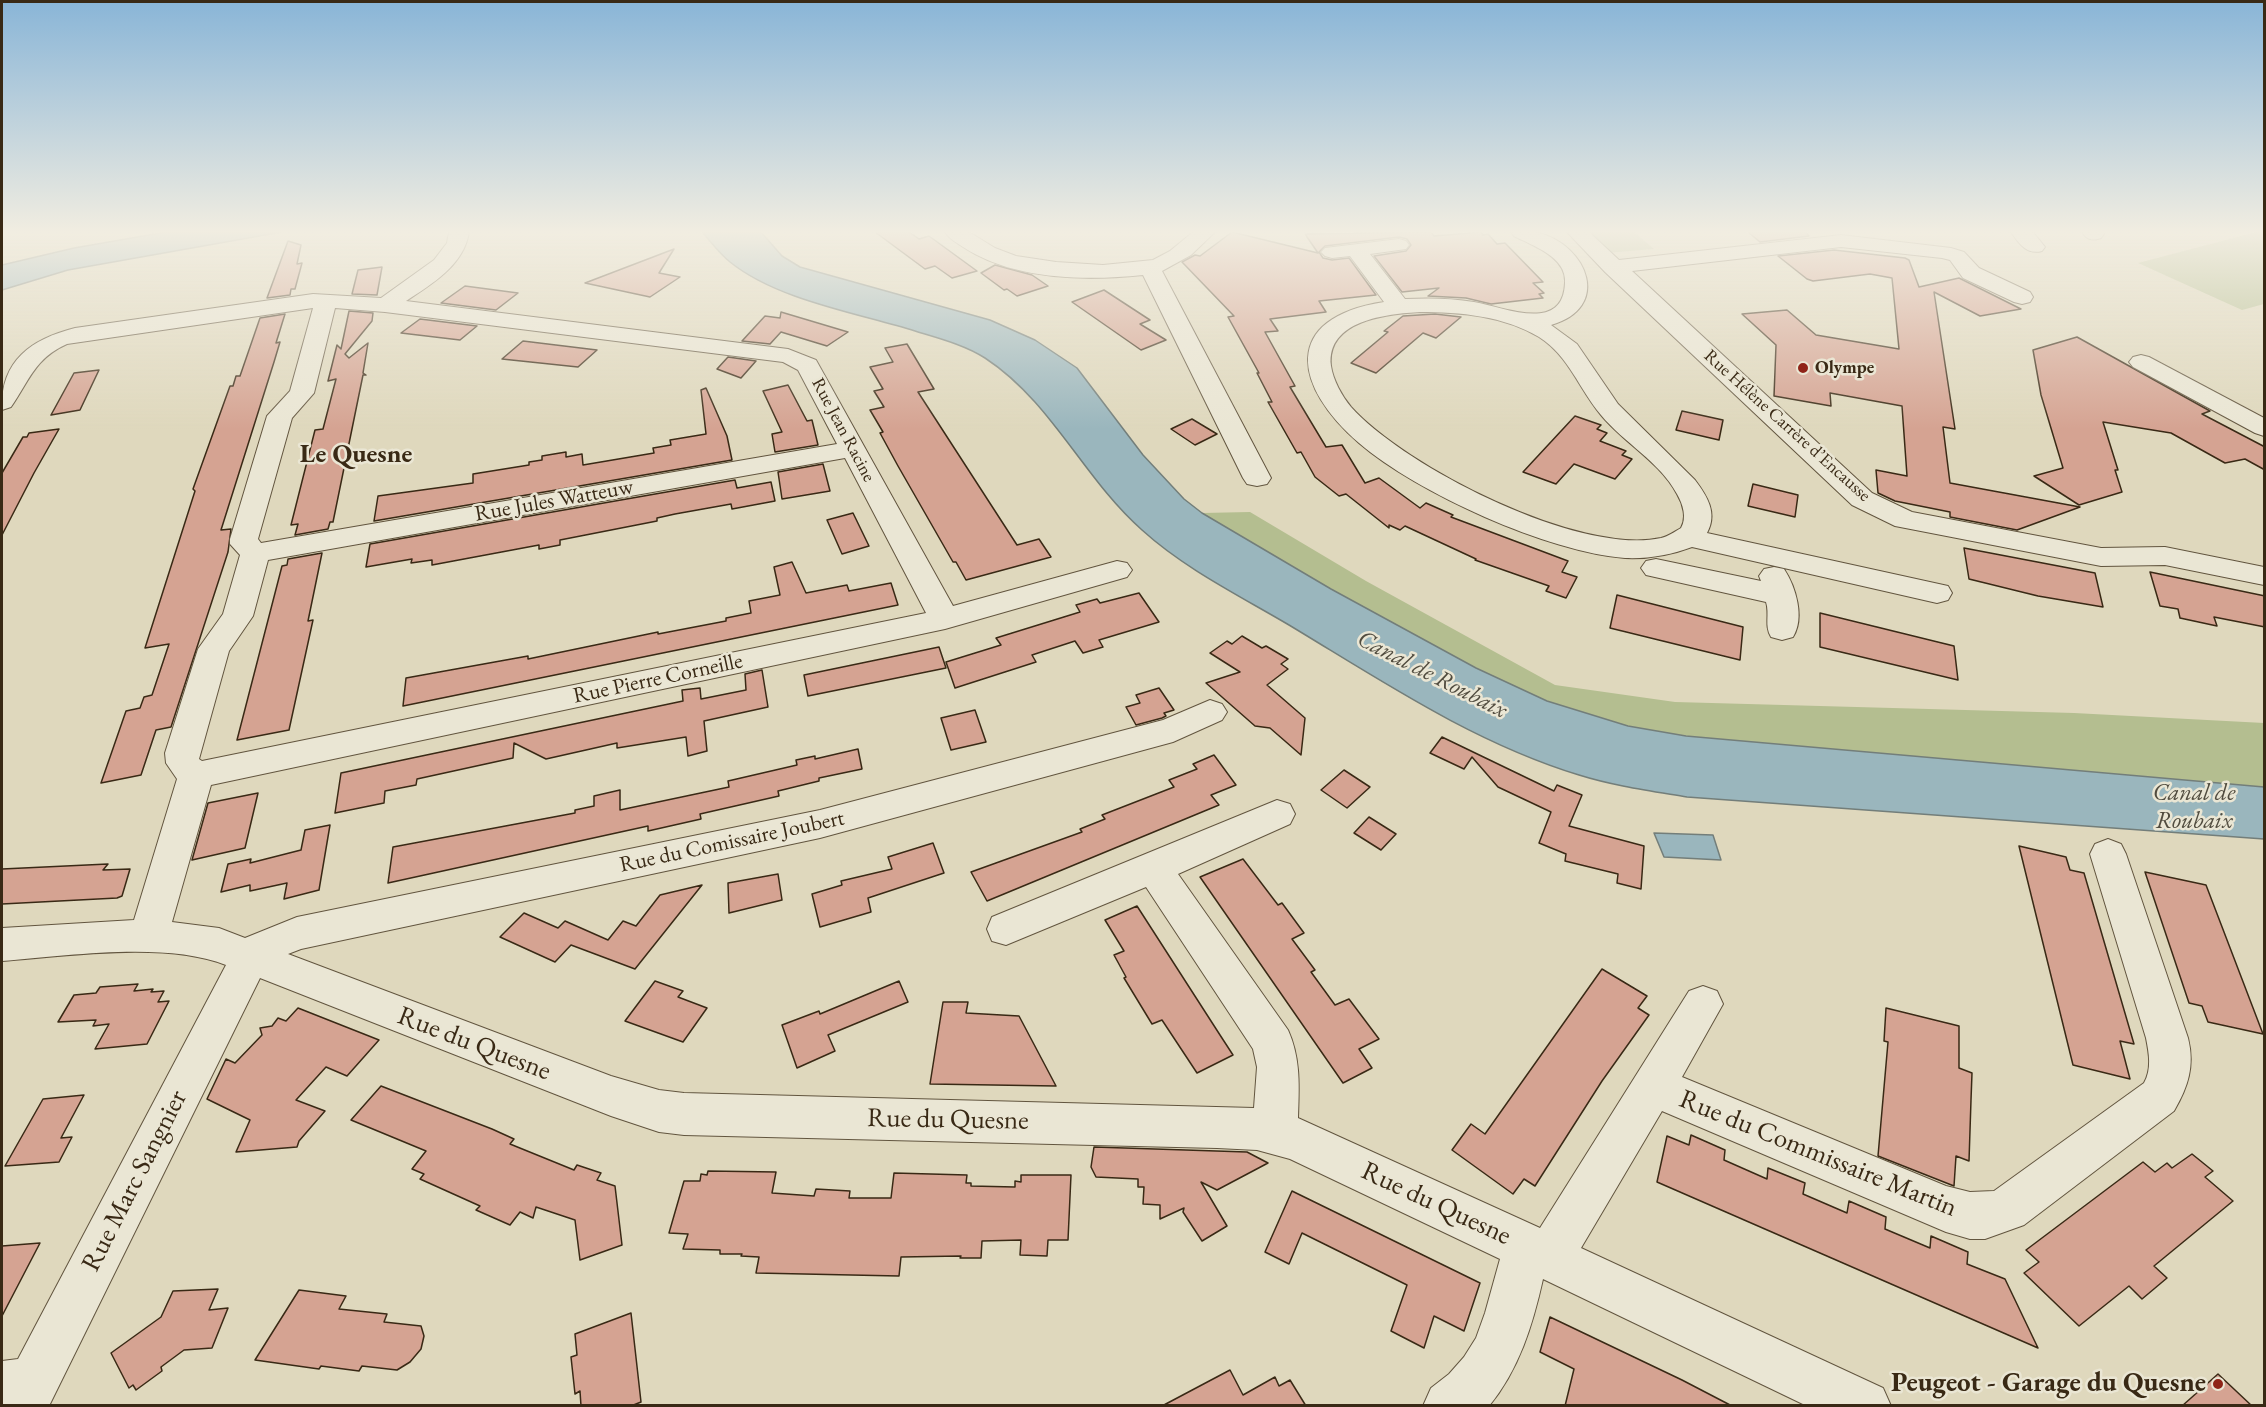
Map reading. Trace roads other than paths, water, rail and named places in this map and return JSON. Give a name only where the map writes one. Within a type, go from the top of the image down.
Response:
[{"type":"street","points":[[385,305],[395,298]]},
{"type":"street","points":[[1164,298],[1234,452],[1257,478]]},
{"type":"street","points":[[1392,298],[1399,307]]},
{"type":"street","points":[[1528,323],[1568,310],[1573,298]]},
{"type":"street","name":"Rue Hélène Carrère d’Encausse","points":[[1646,298],[1862,499],[1905,520],[1948,526],[2101,557],[2165,556],[2265,576]]},
{"type":"street","points":[[148,937],[195,775],[181,760],[182,753],[214,649],[238,616],[255,553],[244,544],[244,539],[280,416],[302,393],[326,300]]},
{"type":"street","name":"Rue Jean Racine","points":[[2,402],[31,353],[49,342],[71,335],[326,300],[385,305],[794,357],[808,365],[945,619]]},
{"type":"street","points":[[1436,305],[1490,311],[1528,323],[1550,333],[1568,347],[1610,410],[1682,481],[1698,512],[1695,525],[1686,537],[1663,548],[1649,549],[1616,548],[1568,535],[1500,512],[1464,496],[1419,472],[1370,440],[1348,421],[1327,393],[1319,366],[1319,352],[1329,334],[1342,323],[1361,315],[1399,307],[1436,305]]},
{"type":"street","points":[[2141,362],[2265,428]]},
{"type":"street","name":"Rue Jules Watteuw","points":[[255,553],[853,449]]},
{"type":"street","points":[[1686,537],[1937,593]]},
{"type":"street","points":[[1774,557],[1774,577],[1784,611],[1782,630]]},
{"type":"street","points":[[1656,568],[1779,595]]},
{"type":"street","name":"Rue Pierre Corneille","points":[[195,775],[945,619],[1117,570]]},
{"type":"street","name":"Rue du Comissaire Joubert","points":[[250,957],[264,946],[297,933],[692,851],[885,808],[1173,730],[1188,725],[1210,712]]},
{"type":"street","points":[[1006,929],[1277,814]]},
{"type":"street","name":"Rue du Commissaire Martin","points":[[1653,1086],[1946,1209],[1980,1217],[2001,1212],[2159,1097],[2171,1071],[2168,1038],[2108,854]]},
{"type":"street","points":[[1153,868],[1273,1043],[1278,1067],[1275,1133]]},
{"type":"street","name":"Rue du Quesne","points":[[2,944],[148,937],[188,938],[219,945],[611,1096],[659,1110],[684,1114],[1217,1127],[1275,1133],[1296,1139],[1865,1406]]},
{"type":"street","name":"Rue Marc Sangnier","points":[[18,1392],[250,957]]},
{"type":"street","name":"Rue du Commissaire Martin","points":[[1449,1406],[1472,1387],[1488,1367],[1538,1252],[1653,1086],[1703,1004]]},
{"type":"water","name":"Canal de Roubaix","points":[[799,298],[910,298],[990,320],[1035,340],[1077,368],[1143,455],[1184,499],[1202,513],[1331,589],[1476,668],[1547,701],[1628,726],[1686,736],[2264,787],[2264,839],[1687,797],[1606,782],[1540,762],[1466,728],[1394,689],[1176,557],[1142,530],[1121,509],[1030,396],[985,358],[942,339]]},
{"type":"water","points":[[1654,833],[1713,835],[1721,860],[1664,857]]},
{"type":"place","name":"Olympe","points":[[1803,368]]},
{"type":"place","name":"Peugeot - Garage du Quesne","points":[[2218,1384]]},
{"type":"district","name":"Le Quesne","points":[[356,455]]}]
